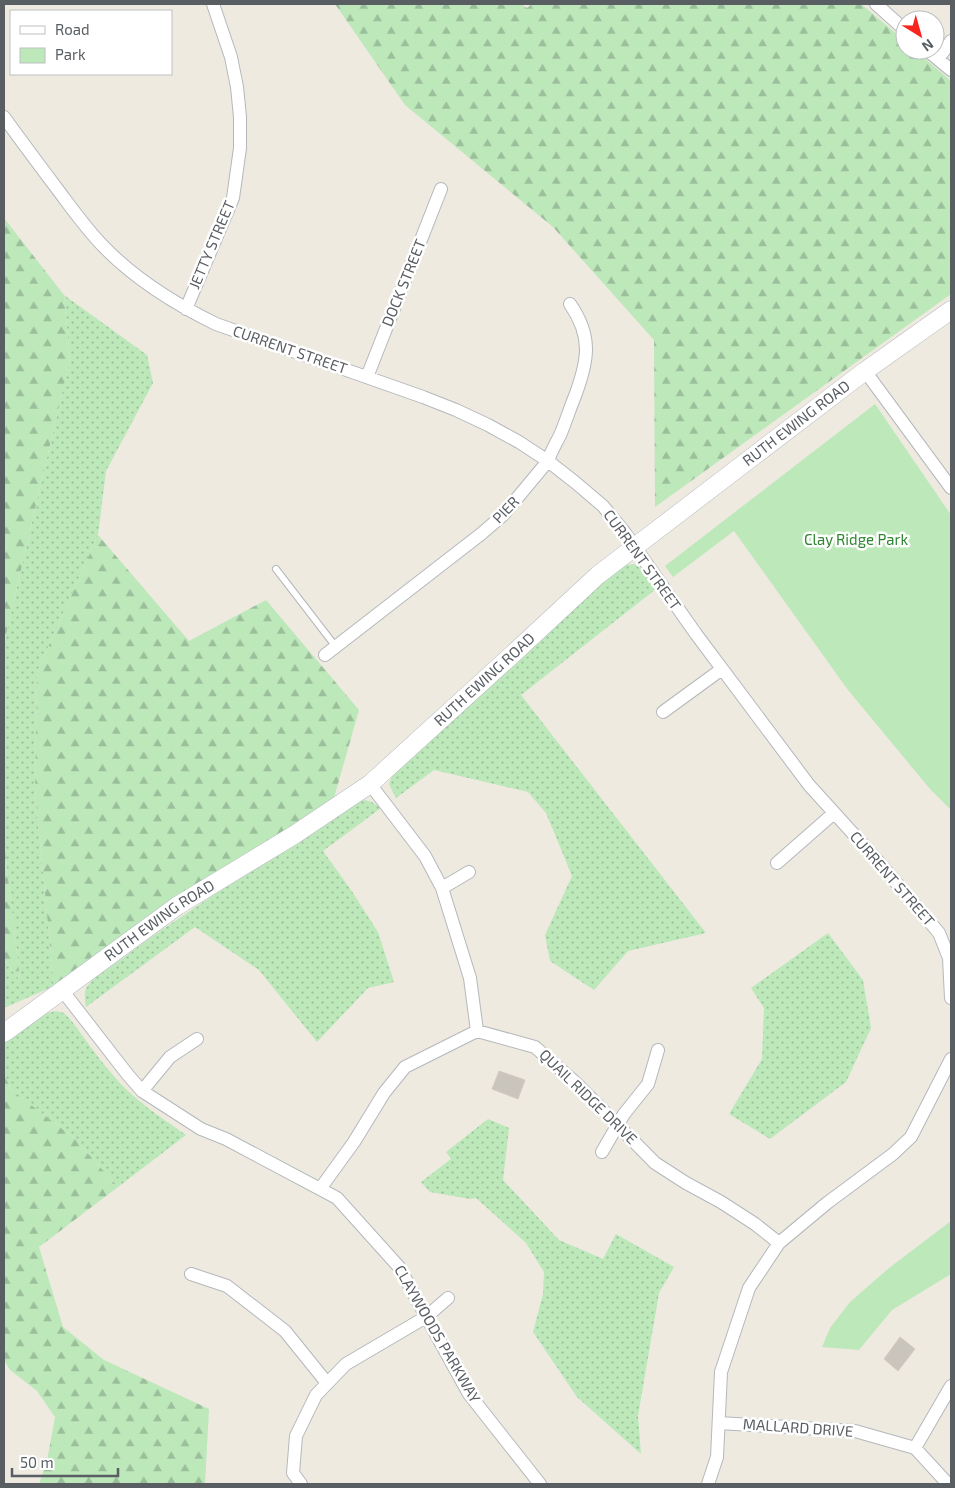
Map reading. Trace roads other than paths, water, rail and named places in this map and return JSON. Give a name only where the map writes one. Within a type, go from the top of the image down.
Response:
[{"type":"street","name":"JETTY STREET","points":[[186,309],[233,198],[240,148],[240,117],[237,87],[231,57],[213,4]]},
{"type":"street","points":[[876,4],[895,21]]},
{"type":"street","points":[[939,60],[951,70]]},
{"type":"street","name":"CURRENT STREET","points":[[4,117],[8,132],[88,229],[132,273],[163,295],[216,324],[456,410],[488,425],[548,461],[603,506],[809,785],[877,860],[939,934],[949,958],[951,998]]},
{"type":"street","name":"DOCK STREET","points":[[367,377],[441,189]]},
{"type":"street","name":"PIER","points":[[326,655],[481,534],[503,514],[548,461],[583,374],[586,356],[583,328],[570,304]]},
{"type":"street","name":"RUTH EWING ROAD","points":[[4,1033],[177,906],[302,830],[370,784],[584,587],[865,371],[951,310]]},
{"type":"street","points":[[865,371],[951,488]]},
{"type":"street","points":[[664,712],[722,669]]},
{"type":"street","points":[[320,1189],[354,1142],[384,1093],[404,1067],[476,1031],[470,978],[442,888],[425,856],[370,784]]},
{"type":"street","points":[[777,863],[834,813]]},
{"type":"street","points":[[442,888],[469,872]]},
{"type":"street","name":"CLAYWOODS PARKWAY","points":[[62,990],[142,1091],[201,1129],[226,1139],[338,1198],[399,1267],[469,1394],[540,1484]]},
{"type":"street","name":"QUAIL RIDGE DRIVE","points":[[476,1031],[534,1047],[576,1083],[655,1163],[721,1202],[755,1224],[779,1243]]},
{"type":"street","points":[[142,1091],[170,1057],[197,1039]]},
{"type":"street","points":[[602,1152],[617,1124],[648,1084],[658,1050]]},
{"type":"street","points":[[708,1484],[717,1457],[721,1372],[749,1288],[779,1243],[827,1203],[893,1154],[911,1137],[951,1059]]},
{"type":"street","points":[[191,1274],[228,1286],[286,1331],[327,1384]]},
{"type":"street","points":[[301,1484],[293,1473],[296,1436],[316,1395],[346,1364],[426,1317],[448,1298]]},
{"type":"street","points":[[948,1484],[916,1448],[951,1386]]},
{"type":"street","name":"MALLARD DRIVE","points":[[719,1423],[855,1431],[916,1448]]},
{"type":"lane","points":[[276,569],[336,647]]},
{"type":"park label","name":"Clay Ridge Park","points":[[856,540]]}]
